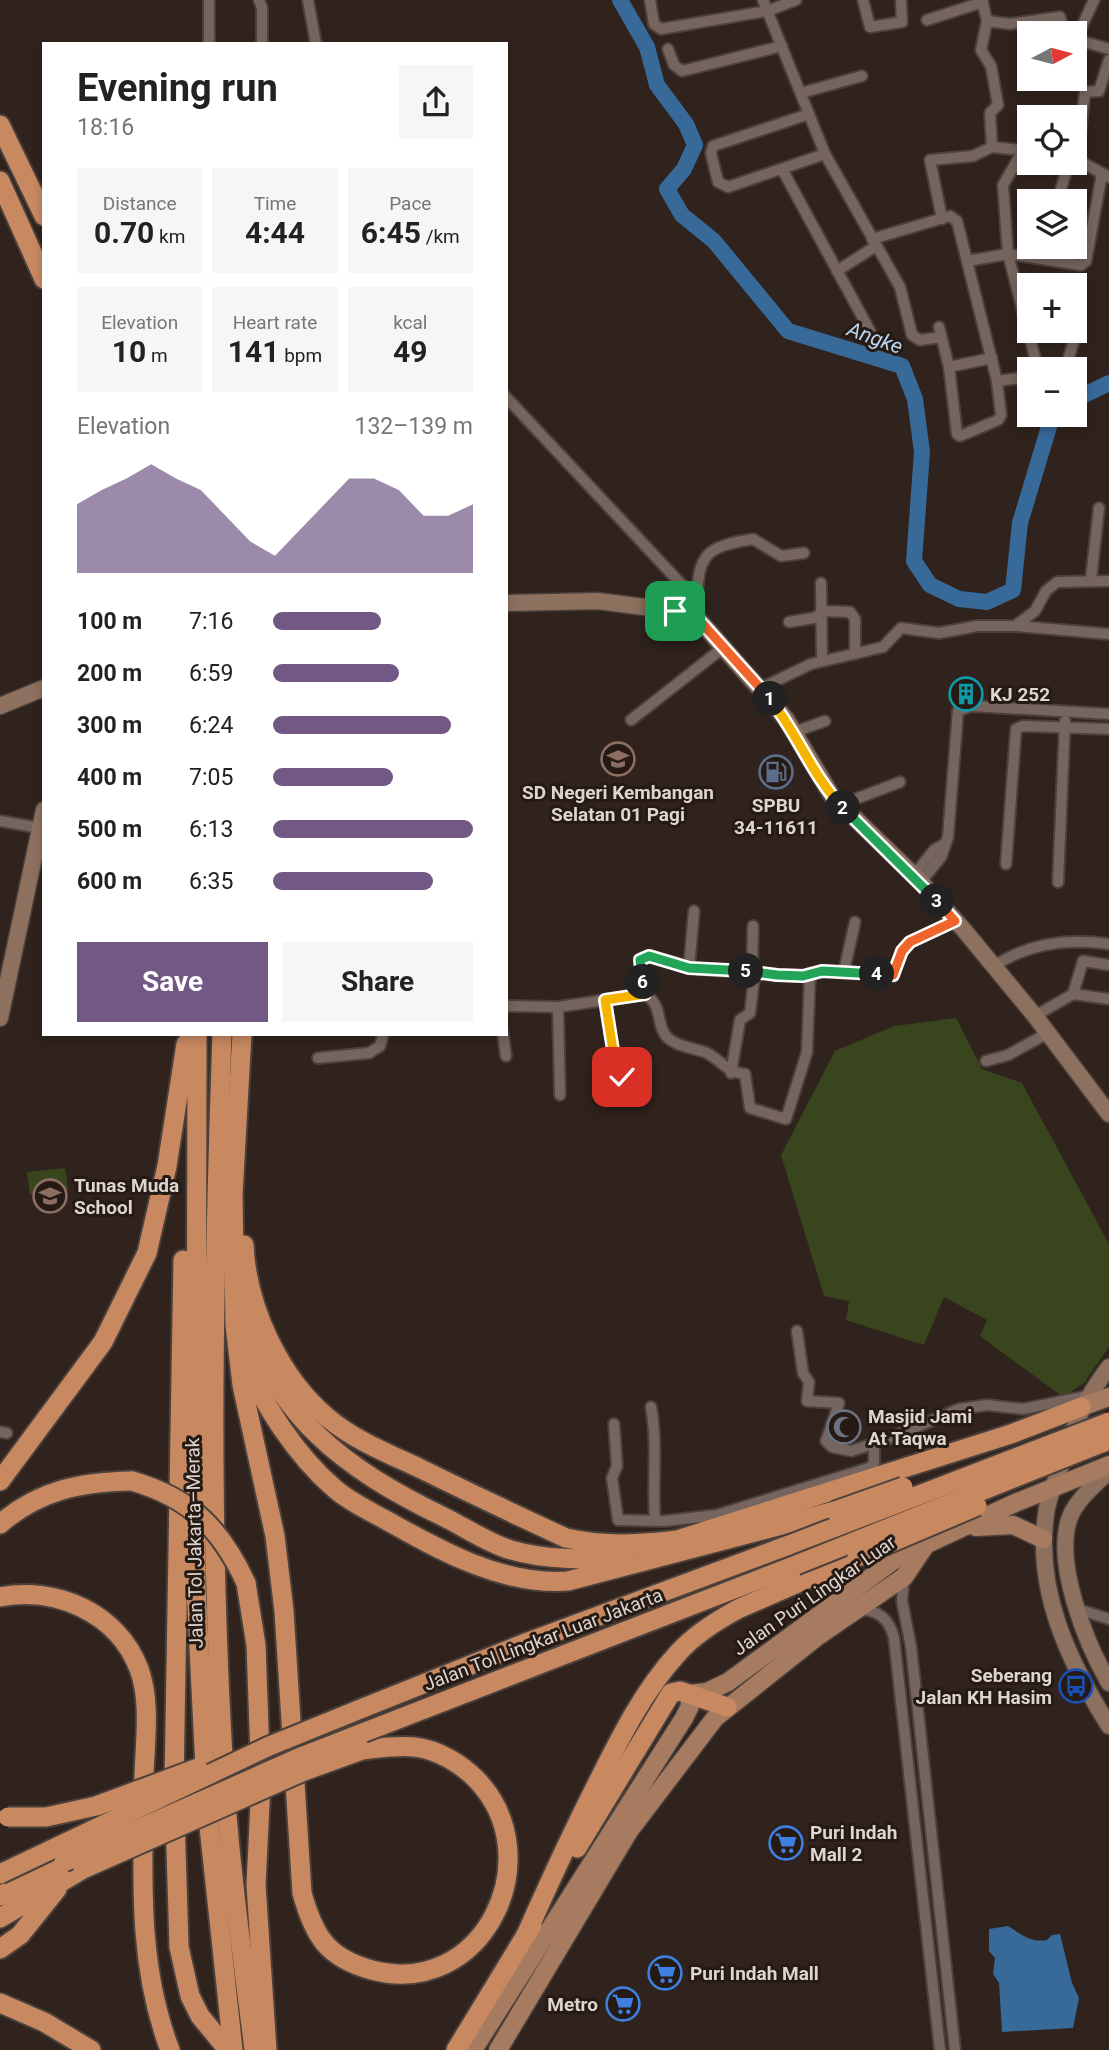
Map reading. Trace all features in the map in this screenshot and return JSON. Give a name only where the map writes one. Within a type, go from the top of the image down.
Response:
[{"type":"highway","points":[[0,125],[42,212]]},
{"type":"highway","points":[[0,181],[42,275]]},
{"type":"highway","points":[[0,1481],[103,1342],[147,1254],[167,1166],[188,1036]]},
{"type":"highway","name":"Jalan Tol Jakarta–Merak","points":[[197,1036],[194,1111],[196,1588],[207,1808],[230,2050]]},
{"type":"highway","name":"Jalan Tol Jakarta–Merak","points":[[222,1036],[214,1258],[216,1595],[226,1804],[254,2050]]},
{"type":"highway","points":[[0,1918],[65,1871],[83,1869],[304,1771],[362,1750],[417,1748],[448,1758],[482,1785],[504,1824],[509,1867],[499,1906],[477,1940],[440,1966],[406,1974],[383,1973],[355,1966],[323,1943],[305,1903],[298,1860],[284,1611],[275,1536],[242,1385],[235,1325],[233,1272],[236,1143],[242,1036]]},
{"type":"highway","points":[[194,1111],[180,1321],[174,1837],[183,1973],[200,2016],[230,2050]]},
{"type":"highway","points":[[236,1143],[249,1282],[271,1341],[288,1373],[306,1396],[348,1433],[566,1538],[621,1546],[677,1540],[1011,1434],[1084,1401]]},
{"type":"highway","points":[[233,1272],[249,1330],[272,1381],[315,1435],[351,1465],[398,1495],[510,1549],[560,1559],[631,1558],[647,1561]]},
{"type":"highway","points":[[235,1325],[247,1365],[268,1407],[335,1490],[470,1563],[534,1581],[568,1581],[835,1511],[1076,1423],[1109,1416]]},
{"type":"highway","name":"Jalan Tol Lingkar Luar Jakarta","points":[[0,1874],[267,1747],[523,1644],[1109,1422]]},
{"type":"highway","name":"Jalan Tol Lingkar Luar Jakarta","points":[[0,1896],[65,1871],[303,1756],[796,1565],[1109,1440]]},
{"type":"highway","points":[[526,1935],[562,1852],[615,1747],[643,1700],[679,1652],[720,1619],[738,1609],[1109,1447]]},
{"type":"highway","points":[[0,1524],[19,1508],[73,1485],[132,1481],[154,1488],[188,1505],[216,1532],[233,1556],[246,1583],[256,1645],[261,1783],[256,1885],[267,2050]]},
{"type":"highway","points":[[0,1597],[24,1593],[55,1596],[81,1606],[105,1622],[123,1641],[140,1671],[146,1716],[144,1945],[154,2002],[170,2050]]},
{"type":"highway","points":[[460,2050],[667,1698],[675,1691],[727,1707]]},
{"type":"highway","points":[[145,1746],[174,1784]]},
{"type":"highway","points":[[4,1816],[46,1817],[96,1806],[229,1756],[267,1747]]},
{"type":"highway","points":[[0,1949],[19,1935],[65,1871]]},
{"type":"highway","points":[[0,2003],[57,2030],[91,2050]]},
{"type":"main road","points":[[508,603],[598,601],[690,611],[761,688],[794,732],[840,805],[917,879],[955,921],[1048,1032],[1109,1114]]},
{"type":"main road","points":[[0,706],[42,689]]},
{"type":"main road","points":[[0,1018],[40,849],[42,819]]},
{"type":"main road","points":[[1109,1367],[1084,1401],[1046,1511],[1043,1539],[1044,1574],[1058,1626],[1109,1726]]},
{"type":"main road","points":[[1084,1401],[1109,1397]]},
{"type":"main road","points":[[1061,1464],[1066,1472],[1078,1477]]},
{"type":"main road","points":[[925,1546],[1054,1486],[1109,1465]]},
{"type":"main road","points":[[1109,1471],[1078,1504],[1066,1531],[1069,1572],[1077,1608],[1109,1683]]},
{"type":"main road","points":[[962,1529],[1013,1525],[1043,1539]]},
{"type":"main road","name":"Jalan Puri Lingkar Luar","points":[[498,2050],[629,1831],[697,1740],[727,1707],[855,1609],[904,1577],[925,1546]]},
{"type":"main road","name":"Jalan Puri Lingkar Luar","points":[[689,1694],[707,1692],[727,1682],[897,1558],[925,1546]]},
{"type":"main road","points":[[1058,1626],[1061,1612],[1066,1607],[1077,1608]]},
{"type":"main road","points":[[460,2050],[679,1725],[690,1706],[689,1694]]},
{"type":"main road","points":[[679,1725],[697,1740]]},
{"type":"street","points":[[209,0],[209,42]]},
{"type":"street","points":[[259,0],[262,8],[262,42]]},
{"type":"street","points":[[308,0],[316,42]]},
{"type":"street","points":[[650,0],[654,24],[658,29],[796,0]]},
{"type":"street","points":[[863,0],[870,27],[902,22],[901,2]]},
{"type":"street","points":[[1084,21],[1094,0]]},
{"type":"street","points":[[927,20],[983,1],[987,21],[981,50],[991,66],[998,105],[990,113],[992,147]]},
{"type":"street","points":[[765,5],[825,154],[874,243],[900,287],[912,335],[920,340],[940,332],[949,367],[957,434],[960,436],[1001,418],[992,358],[955,218],[942,219],[874,243],[837,271]]},
{"type":"street","points":[[987,21],[1002,24],[1060,17],[1061,21]]},
{"type":"street","points":[[1087,43],[1109,49]]},
{"type":"street","points":[[668,49],[674,65],[682,71],[782,46]]},
{"type":"street","points":[[1083,105],[1085,90],[1100,90],[1109,61]]},
{"type":"street","points":[[801,93],[862,76]]},
{"type":"street","points":[[808,114],[713,146],[710,153],[722,186],[728,187],[825,154]]},
{"type":"street","points":[[942,219],[930,160],[982,154],[992,147],[1017,149]]},
{"type":"street","points":[[1017,164],[1003,185],[1009,254],[1035,357]]},
{"type":"street","points":[[782,169],[870,331]]},
{"type":"street","points":[[967,261],[1009,254],[1081,265],[1086,261],[1106,176],[1087,169]]},
{"type":"street","points":[[949,367],[992,358]]},
{"type":"street","points":[[997,381],[1017,378]]},
{"type":"street","points":[[508,399],[690,611]]},
{"type":"street","points":[[1091,579],[1099,508]]},
{"type":"street","points":[[690,611],[697,571],[706,555],[716,547],[753,539],[781,556],[804,553]]},
{"type":"street","points":[[1015,626],[1035,611],[1046,591],[1057,582],[1091,579],[1109,581]]},
{"type":"street","points":[[821,583],[822,661]]},
{"type":"street","points":[[789,622],[814,618],[820,613],[845,610],[853,614],[855,654]]},
{"type":"street","points":[[761,688],[822,661],[884,647],[901,628],[939,633],[977,626],[1015,626],[1109,634]]},
{"type":"street","points":[[631,720],[724,647]]},
{"type":"street","points":[[917,879],[934,850],[945,844],[958,711],[971,706],[1065,719],[1109,729]]},
{"type":"street","points":[[1006,864],[1013,735],[1023,726],[1109,714]]},
{"type":"street","points":[[1059,882],[1065,719]]},
{"type":"street","points":[[794,732],[825,721]]},
{"type":"street","points":[[840,805],[900,782]]},
{"type":"street","points":[[0,821],[40,828]]},
{"type":"street","points":[[689,968],[694,911]]},
{"type":"street","points":[[810,974],[807,1052],[786,1119],[750,1108],[746,1076],[731,1073],[709,1054],[669,1039],[657,1005],[645,994],[639,965],[643,956],[653,956],[689,968],[754,971],[777,975],[844,971],[893,975],[902,951],[910,942],[955,921]]},
{"type":"street","points":[[844,971],[855,922]]},
{"type":"street","points":[[731,1073],[740,1020],[750,1013],[754,971],[753,926]]},
{"type":"street","points":[[994,966],[1009,956],[1066,940],[1109,944]]},
{"type":"street","points":[[1073,994],[1083,961],[1109,965]]},
{"type":"street","points":[[508,1006],[558,1007],[645,994]]},
{"type":"street","points":[[1035,1016],[1073,994],[1109,999]]},
{"type":"street","points":[[605,1000],[613,1050],[622,1077]]},
{"type":"street","points":[[558,1007],[560,1095]]},
{"type":"street","points":[[986,1061],[1008,1055],[1048,1032]]},
{"type":"street","points":[[318,1058],[369,1054],[380,1046],[382,1036]]},
{"type":"street","points":[[503,1036],[506,1056]]},
{"type":"street","points":[[797,1331],[803,1373],[809,1382],[807,1401],[839,1403],[827,1442],[832,1447],[851,1451],[958,1409],[987,1405],[1023,1409],[1084,1401]]},
{"type":"street","points":[[651,1407],[657,1455],[653,1492],[655,1519]]},
{"type":"street","points":[[614,1424],[617,1466],[612,1478],[617,1519],[717,1515],[869,1468],[874,1464],[874,1444]]},
{"type":"street","points":[[904,1577],[902,1601],[911,1647],[955,2050]]},
{"type":"street","points":[[1077,1608],[1109,1619]]},
{"type":"street","points":[[855,1609],[875,1611],[891,1629],[940,2050]]},
{"type":"street","points":[[922,1884],[937,1882]]},
{"type":"green space","points":[[956,1018],[982,1069],[1022,1083],[1109,1244],[1109,1347],[1084,1383],[1063,1397],[980,1336],[987,1320],[944,1297],[924,1345],[846,1320],[849,1301],[824,1296],[781,1155],[835,1051],[894,1026]]},
{"type":"green space","points":[[65,1168],[68,1190],[30,1195],[27,1172]]},
{"type":"water","points":[[1008,1926],[1036,1940],[1047,1940],[1052,1935],[1060,1934],[1072,1983],[1079,1998],[1073,2028],[1002,2032],[999,1983],[993,1974],[995,1958],[989,1951],[989,1929]]},
{"type":"waterway","name":"Angke","points":[[620,0],[647,47],[657,85],[686,124],[695,145],[684,169],[667,189],[682,215],[714,241],[788,331],[902,366],[915,399],[922,452],[914,561],[930,585],[959,599],[987,602],[1013,590],[1020,523],[1049,427]]},
{"type":"waterway","name":"Angke","points":[[1087,394],[1109,383]]},
{"type":"place","name":"KJ 252","points":[[966,694]]},
{"type":"place","name":"SD Negeri Kembangan Selatan 01 Pagi","points":[[618,759]]},
{"type":"place","name":"SPBU 34-11611","points":[[776,772]]},
{"type":"place","name":"Tunas Muda School","points":[[50,1196]]},
{"type":"place","name":"Masjid Jami At Taqwa","points":[[844,1427]]},
{"type":"place","name":"Seberang Jalan KH Hasim","points":[[1076,1686]]},
{"type":"place","name":"Puri Indah Mall 2","points":[[786,1843]]},
{"type":"place","name":"Puri Indah Mall","points":[[665,1973]]},
{"type":"place","name":"Metro","points":[[623,2004]]},
{"type":"route","points":[[622,1077],[613,1050],[605,1000],[645,994],[639,965],[643,956],[653,956],[698,969],[803,976],[822,971],[844,971],[891,976],[895,974],[902,951],[910,942],[955,921],[921,882],[832,796],[786,719],[718,640],[693,616],[675,611]]}]
